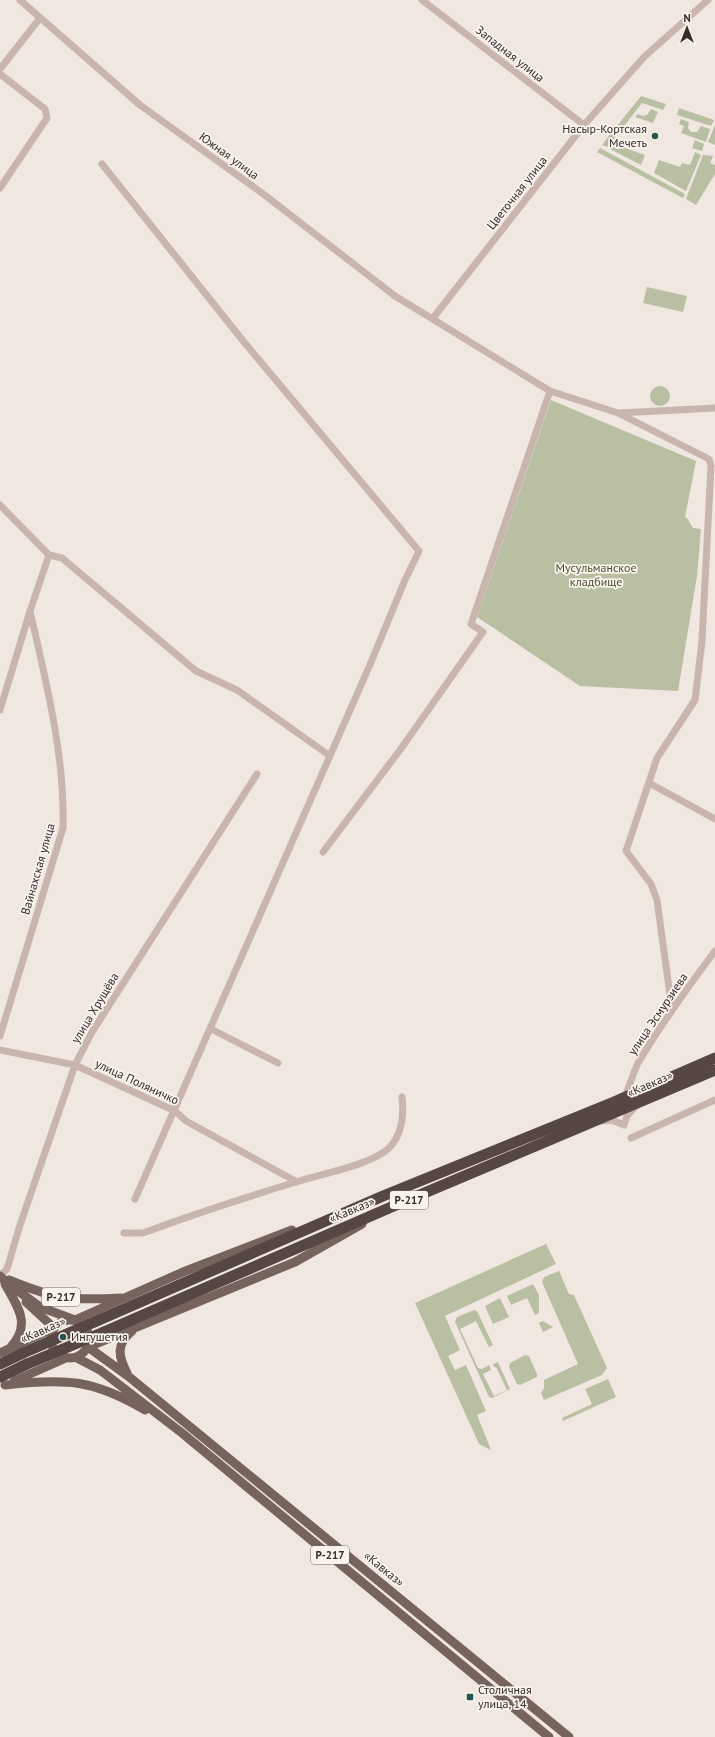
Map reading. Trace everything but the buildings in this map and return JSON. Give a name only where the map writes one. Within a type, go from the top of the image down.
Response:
[{"type":"highway","name":"«Кавказ»","points":[[0,1364],[383,1196],[624,1098],[715,1058]]},
{"type":"highway","name":"«Кавказ»","points":[[2,1383],[27,1364],[396,1205],[715,1070]]},
{"type":"main road","name":"Р-217","points":[[10,1285],[40,1307],[75,1320],[183,1272],[383,1196]]},
{"type":"main road","name":"Р-217","points":[[88,1347],[295,1262],[396,1205]]},
{"type":"main road","points":[[0,1276],[10,1285]]},
{"type":"main road","points":[[0,1276],[21,1313],[22,1322],[15,1342],[4,1351]]},
{"type":"main road","name":"Р-217","points":[[0,1276],[29,1288],[63,1297],[93,1299],[126,1298]]},
{"type":"main road","name":"Р-217","points":[[10,1285],[30,1307],[54,1328]]},
{"type":"main road","points":[[2,1383],[66,1358],[77,1358],[84,1354],[88,1347],[90,1336],[87,1329],[75,1320],[63,1321],[54,1328],[4,1351]]},
{"type":"main road","points":[[54,1328],[51,1335],[52,1346],[59,1355],[66,1358]]},
{"type":"main road","name":"Р-217","points":[[128,1376],[122,1364],[120,1346],[125,1337],[135,1328]]},
{"type":"main road","name":"«Кавказ»","points":[[88,1347],[128,1376],[569,1737]]},
{"type":"main road","name":"«Кавказ»","points":[[77,1358],[100,1370],[182,1433],[549,1737]]},
{"type":"main road","name":"Р-217","points":[[2,1383],[48,1380],[74,1382],[100,1388],[125,1398],[182,1433]]},
{"type":"street","name":"Южная улица","points":[[20,0],[140,105],[262,193],[395,296],[550,391],[618,413]]},
{"type":"street","name":"Западная улица","points":[[422,0],[584,125]]},
{"type":"street","name":"Цветочная улица","points":[[433,318],[584,125],[644,57],[708,0]]},
{"type":"street","points":[[0,69],[40,18]]},
{"type":"street","points":[[0,74],[45,109],[47,118],[0,188]]},
{"type":"street","points":[[102,164],[244,342],[419,551],[211,1029],[135,1199]]},
{"type":"street","points":[[323,852],[400,750],[483,632],[471,624],[550,391]]},
{"type":"street","points":[[618,413],[715,408]]},
{"type":"street","points":[[618,413],[706,457],[713,462],[702,641],[695,700],[657,758],[626,851],[651,884],[657,900],[672,1010]]},
{"type":"street","points":[[0,505],[49,555],[62,558],[196,671],[237,690],[330,756]]},
{"type":"street","points":[[0,710],[30,611],[49,555]]},
{"type":"street","name":"Вайнахская улица","points":[[0,1036],[63,828],[64,798],[51,703],[30,611]]},
{"type":"street","name":"улица Хрущёва","points":[[0,1276],[7,1269],[20,1225],[75,1065],[92,1032],[257,774]]},
{"type":"street","points":[[649,783],[715,819]]},
{"type":"street","name":"улица Эсмурзиева","points":[[624,1098],[637,1065],[672,1010],[715,951]]},
{"type":"street","points":[[211,1029],[278,1063]]},
{"type":"street","name":"улица Поляничко","points":[[0,1050],[75,1065],[175,1111],[186,1121],[297,1182]]},
{"type":"street","points":[[633,1077],[638,1084],[646,1088]]},
{"type":"street","points":[[124,1233],[143,1233],[297,1182],[376,1158],[390,1147],[401,1130],[404,1111],[402,1097]]},
{"type":"street","points":[[631,1138],[715,1100]]},
{"type":"green space","points":[[641,96],[666,104],[663,110],[642,103],[624,126],[617,126]]},
{"type":"green space","points":[[679,108],[714,120],[711,126],[677,115]]},
{"type":"green space","points":[[651,109],[658,112],[653,123],[635,117],[638,114],[643,116],[647,115]]},
{"type":"green space","points":[[681,119],[689,122],[688,128],[691,132],[697,132],[701,126],[710,129],[706,142],[681,133],[684,126],[679,124]]},
{"type":"green space","points":[[715,125],[715,145],[708,142]]},
{"type":"green space","points":[[614,129],[621,130],[607,147],[602,145]]},
{"type":"green space","points":[[695,140],[704,144],[702,151],[692,148]]},
{"type":"green space","points":[[612,146],[618,149],[622,147],[645,155],[641,165],[610,149]]},
{"type":"green space","points":[[600,148],[685,194],[683,198],[597,152]]},
{"type":"green space","points":[[695,152],[701,155],[686,191],[654,173],[659,160],[680,167],[682,163],[690,165]]},
{"type":"green space","points":[[703,155],[713,156],[710,163],[715,165],[715,174],[696,205],[686,199]]},
{"type":"green space","points":[[647,287],[687,296],[683,312],[643,303]]},
{"type":"green space","points":[[660,386],[667,389],[670,396],[667,403],[660,406],[653,403],[650,396],[653,389]]},
{"type":"green space","name":"Мусульманское кладбище","points":[[551,400],[696,461],[685,517],[693,528],[701,529],[697,576],[678,691],[580,686],[477,617]]},
{"type":"green space","points":[[546,1244],[556,1264],[445,1316],[460,1350],[448,1356],[455,1370],[466,1365],[486,1411],[477,1415],[491,1450],[479,1444],[415,1303]]},
{"type":"green space","points":[[559,1271],[569,1294],[574,1295],[607,1368],[602,1375],[544,1400],[541,1393],[544,1388],[544,1380],[578,1364],[542,1282],[544,1277]]},
{"type":"green space","points":[[533,1284],[539,1295],[539,1313],[535,1315],[527,1298],[511,1305],[507,1296]]},
{"type":"green space","points":[[500,1298],[509,1317],[493,1324],[485,1306]]},
{"type":"green space","points":[[474,1310],[477,1311],[493,1345],[489,1347],[476,1321],[460,1329],[478,1368],[482,1369],[489,1365],[491,1370],[483,1374],[494,1396],[507,1390],[496,1367],[494,1367],[493,1364],[498,1362],[510,1389],[492,1398],[489,1397],[455,1322],[457,1317]]},
{"type":"green space","points":[[543,1321],[553,1327],[543,1332],[539,1323]]},
{"type":"green space","points":[[525,1355],[529,1356],[537,1377],[520,1385],[517,1384],[509,1367],[510,1363]]},
{"type":"green space","points":[[608,1379],[616,1397],[563,1421],[562,1418],[592,1404],[585,1389]]},
{"type":"place","name":"Насыр-Кортская Мечеть","points":[[655,136]]},
{"type":"place","name":"Ингушетия","points":[[63,1337]]},
{"type":"place","name":"Столичная улица, 14","points":[[470,1697]]}]
